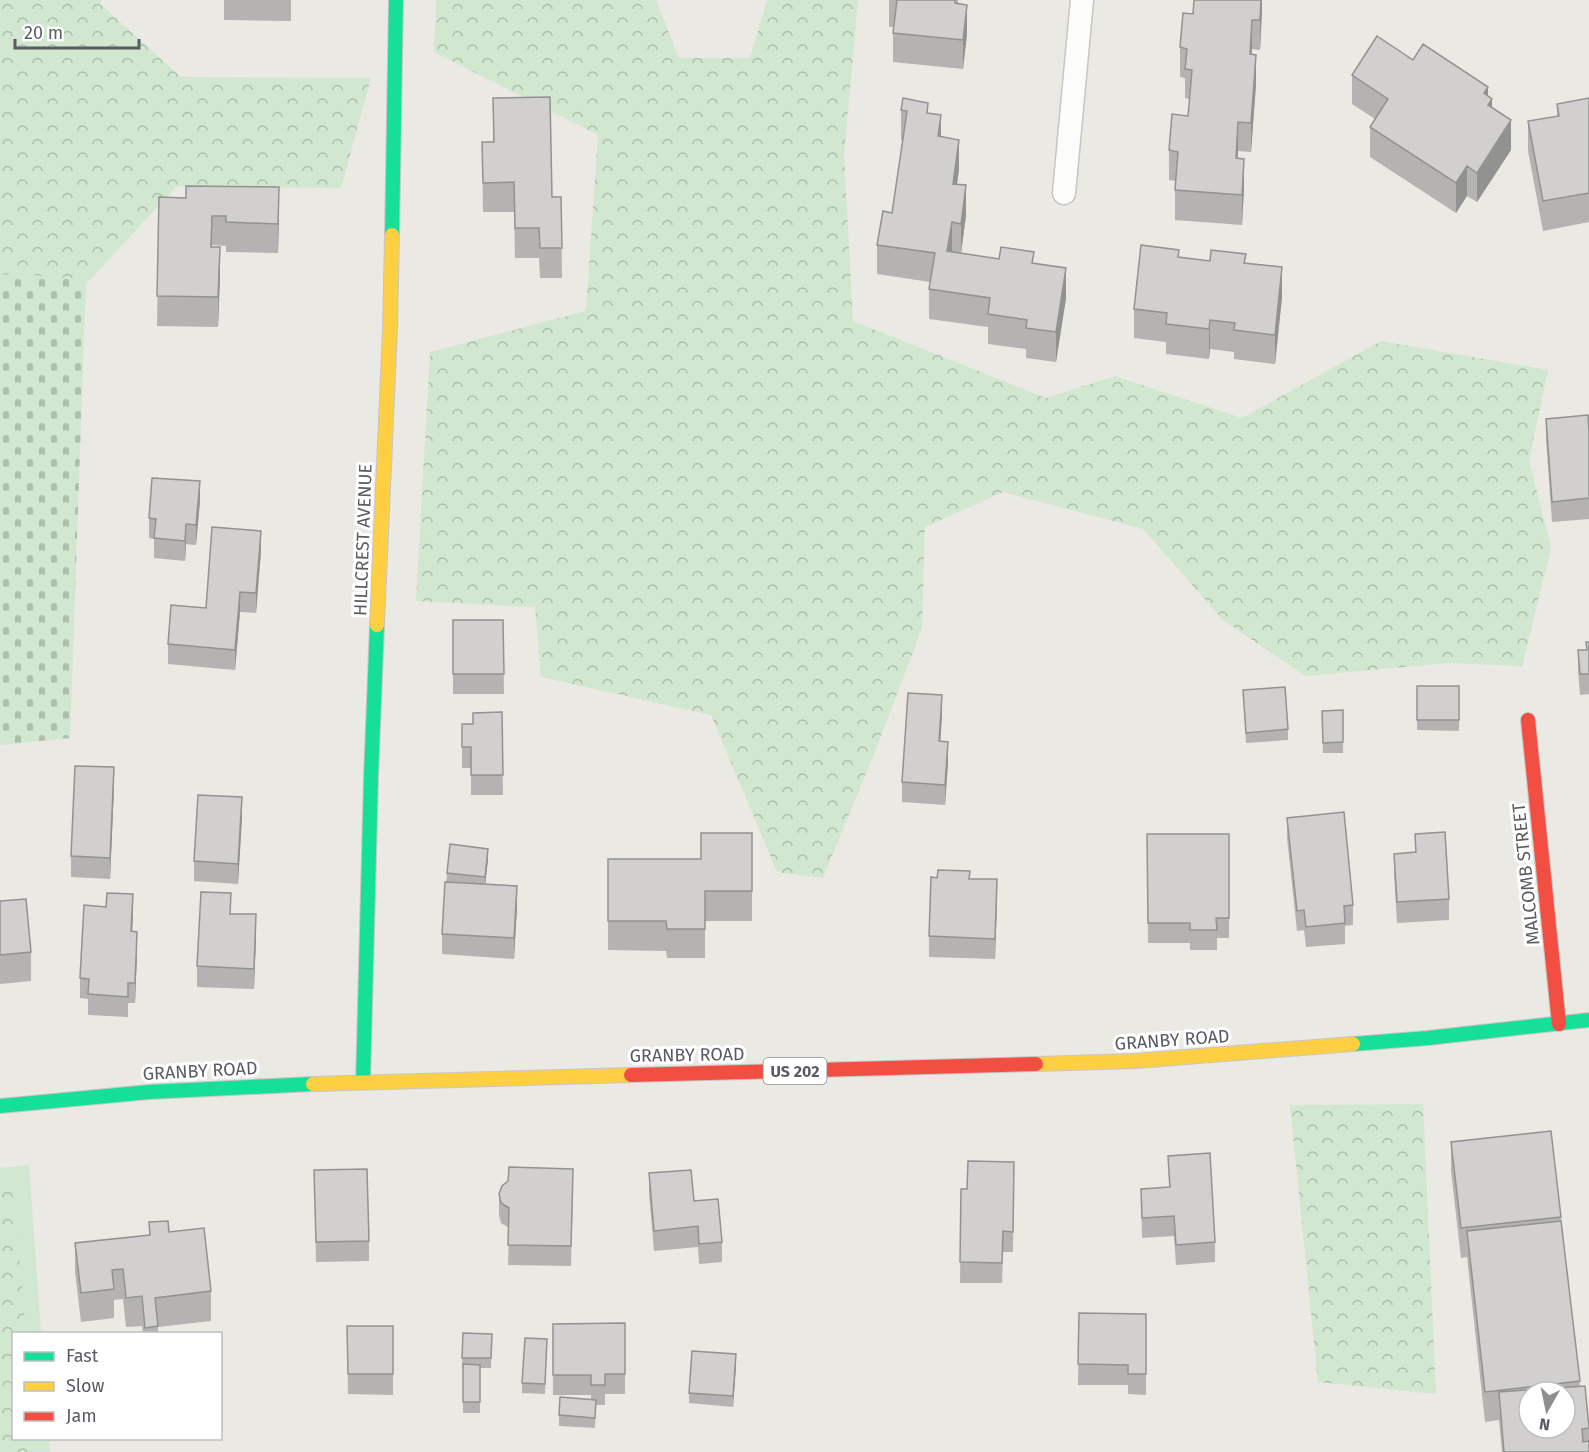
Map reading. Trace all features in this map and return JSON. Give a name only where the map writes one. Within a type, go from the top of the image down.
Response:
[{"type":"main road","name":"HILLCREST AVENUE","points":[[363,1082],[371,777],[390,329],[396,0]]},
{"type":"main road","name":"MALCOMB STREET","points":[[1528,720],[1559,1024]]},
{"type":"main road","name":"GRANBY ROAD","points":[[0,1106],[148,1092],[363,1082],[1136,1061],[1428,1038],[1589,1020]]},
{"type":"lane","points":[[1064,193],[1082,0]]},
{"type":"green space","points":[[0,0],[102,0],[100,4],[181,77],[371,78],[341,188],[177,186],[86,284],[0,276]]},
{"type":"green space","points":[[436,0],[656,0],[679,58],[750,58],[767,0],[858,0],[844,156],[853,321],[1046,398],[1115,376],[1242,418],[1381,341],[1548,370],[1529,460],[1551,548],[1522,666],[1448,663],[1305,676],[1223,620],[1143,529],[1003,492],[925,527],[922,628],[878,744],[823,878],[777,872],[711,715],[541,677],[535,607],[416,601],[430,352],[586,311],[598,135],[434,52]]},
{"type":"green space","points":[[0,273],[86,279],[70,738],[0,745]]},
{"type":"green space","points":[[1423,1104],[1436,1394],[1318,1382],[1290,1105]]},
{"type":"green space","points":[[29,1165],[41,1332],[12,1332],[12,1440],[49,1440],[50,1452],[0,1452],[0,1168]]},
{"type":"green space","points":[[13,1187],[26,1332],[12,1332],[12,1440],[36,1440],[37,1452],[0,1452],[0,1188]]},
{"type":"building","points":[[897,0],[955,0],[955,3],[967,5],[963,40],[893,33]]},
{"type":"building","points":[[1194,0],[1261,0],[1260,20],[1252,20],[1250,54],[1256,55],[1251,123],[1238,122],[1236,158],[1244,159],[1242,195],[1175,190],[1178,152],[1169,150],[1172,114],[1188,116],[1192,70],[1185,69],[1187,49],[1180,47],[1183,13],[1193,14]]},
{"type":"building","points":[[1377,36],[1413,60],[1423,44],[1488,87],[1484,93],[1492,99],[1488,105],[1511,120],[1477,173],[1467,166],[1456,183],[1370,127],[1388,99],[1352,75]]},
{"type":"building","points":[[550,97],[552,197],[561,197],[562,248],[540,248],[539,228],[515,228],[514,182],[483,183],[482,142],[494,142],[493,98]]},
{"type":"building","points":[[903,98],[928,103],[927,113],[941,115],[938,136],[959,140],[953,184],[966,185],[961,224],[952,222],[947,251],[999,259],[1001,247],[1034,252],[1032,263],[1066,268],[1056,332],[1026,328],[1027,320],[988,314],[990,298],[929,289],[935,253],[877,245],[883,211],[892,213],[907,111],[901,110]]},
{"type":"building","points":[[1589,98],[1589,193],[1543,201],[1528,121],[1559,116],[1557,104]]},
{"type":"building","points":[[186,186],[279,187],[278,224],[226,222],[226,216],[212,216],[211,247],[220,247],[218,297],[157,296],[159,197],[186,198]]},
{"type":"building","points":[[1141,245],[1179,250],[1178,257],[1210,261],[1211,250],[1246,254],[1244,263],[1282,267],[1275,335],[1234,330],[1235,323],[1210,320],[1209,329],[1166,324],[1167,313],[1134,309]]},
{"type":"building","points":[[1588,415],[1589,498],[1552,502],[1546,419]]},
{"type":"building","points":[[152,478],[200,481],[196,525],[186,524],[185,541],[154,538],[156,519],[149,518]]},
{"type":"building","points":[[212,527],[261,531],[256,593],[240,592],[235,650],[168,644],[171,605],[206,608]]},
{"type":"building","points":[[453,620],[503,620],[504,674],[453,674]]},
{"type":"building","points":[[1586,642],[1589,642],[1589,674],[1580,674],[1578,650],[1587,650]]},
{"type":"building","points":[[1417,686],[1459,686],[1459,720],[1417,720]]},
{"type":"building","points":[[1285,687],[1288,729],[1246,733],[1243,690]]},
{"type":"building","points":[[908,693],[942,695],[939,741],[948,742],[945,785],[902,782]]},
{"type":"building","points":[[1343,710],[1343,742],[1323,743],[1322,711]]},
{"type":"building","points":[[502,712],[503,775],[471,775],[471,747],[462,747],[462,724],[473,724],[473,713]]},
{"type":"building","points":[[75,766],[114,767],[110,858],[71,856]]},
{"type":"building","points":[[198,795],[242,797],[238,864],[194,861]]},
{"type":"building","points":[[1344,812],[1353,905],[1344,906],[1345,923],[1306,927],[1304,910],[1297,911],[1287,818]]},
{"type":"building","points":[[1445,832],[1449,899],[1397,902],[1394,854],[1416,852],[1415,834]]},
{"type":"building","points":[[701,833],[752,833],[752,891],[705,891],[705,929],[667,929],[666,921],[608,921],[608,859],[701,859]]},
{"type":"building","points":[[1147,834],[1229,834],[1229,918],[1216,918],[1217,930],[1190,930],[1190,923],[1148,923]]},
{"type":"building","points":[[450,844],[488,849],[485,877],[447,873]]},
{"type":"building","points":[[938,870],[970,871],[969,879],[997,879],[995,939],[929,936],[931,877],[937,878]]},
{"type":"building","points":[[445,882],[517,886],[514,938],[442,934]]},
{"type":"building","points":[[201,892],[231,893],[230,914],[256,914],[254,969],[197,966]]},
{"type":"building","points":[[107,893],[133,894],[131,931],[137,932],[135,983],[128,983],[128,997],[88,994],[89,979],[80,978],[84,905],[106,907]]},
{"type":"building","points":[[26,899],[31,952],[0,955],[0,901]]},
{"type":"building","points":[[1551,1131],[1561,1217],[1461,1228],[1451,1142]]},
{"type":"building","points":[[1210,1153],[1215,1242],[1176,1245],[1174,1216],[1142,1218],[1141,1189],[1170,1187],[1168,1156]]},
{"type":"building","points":[[968,1161],[1014,1162],[1013,1232],[1003,1231],[1002,1263],[960,1262],[961,1189],[967,1189]]},
{"type":"building","points":[[509,1167],[573,1169],[571,1246],[508,1245],[509,1208],[501,1203],[499,1194],[502,1186],[508,1181]]},
{"type":"building","points":[[367,1169],[369,1241],[316,1242],[314,1170]]},
{"type":"building","points":[[691,1170],[694,1201],[718,1199],[722,1242],[699,1244],[698,1226],[654,1231],[649,1173]]},
{"type":"building","points":[[168,1221],[169,1232],[204,1228],[211,1291],[155,1298],[158,1326],[145,1328],[142,1296],[126,1298],[123,1269],[112,1270],[114,1289],[81,1293],[75,1243],[150,1235],[149,1222]]},
{"type":"building","points":[[1561,1221],[1580,1381],[1517,1380],[1517,1388],[1485,1392],[1467,1231]]},
{"type":"building","points":[[1079,1313],[1146,1314],[1146,1374],[1128,1374],[1128,1365],[1078,1364]]},
{"type":"building","points":[[625,1323],[625,1374],[605,1374],[605,1385],[591,1385],[591,1375],[553,1375],[553,1324]]},
{"type":"building","points":[[347,1326],[393,1326],[393,1374],[348,1374]]},
{"type":"building","points":[[463,1333],[492,1334],[491,1358],[462,1358]]},
{"type":"building","points":[[525,1338],[547,1339],[545,1384],[522,1383]]},
{"type":"building","points":[[692,1351],[736,1354],[733,1396],[689,1393]]},
{"type":"building","points":[[463,1364],[480,1365],[480,1402],[463,1402]]},
{"type":"building","points":[[1585,1386],[1589,1428],[1582,1429],[1583,1442],[1589,1441],[1589,1452],[1504,1452],[1499,1392],[1517,1391],[1517,1440],[1577,1440],[1577,1387]]},
{"type":"building","points":[[560,1397],[596,1400],[595,1418],[559,1415]]},
{"type":"traffic: fast","points":[[392,235],[396,0]]},
{"type":"traffic: fast","points":[[363,1082],[377,625]]},
{"type":"traffic: fast","points":[[1353,1044],[1589,1020]]},
{"type":"traffic: fast","points":[[0,1106],[149,1092],[313,1084]]},
{"type":"traffic: slow","points":[[377,625],[392,235]]},
{"type":"traffic: slow","points":[[1036,1064],[1136,1061],[1353,1044]]},
{"type":"traffic: slow","points":[[313,1084],[631,1075]]},
{"type":"traffic: jam","points":[[1528,720],[1559,1024]]},
{"type":"traffic: jam","points":[[631,1075],[1036,1064]]}]
